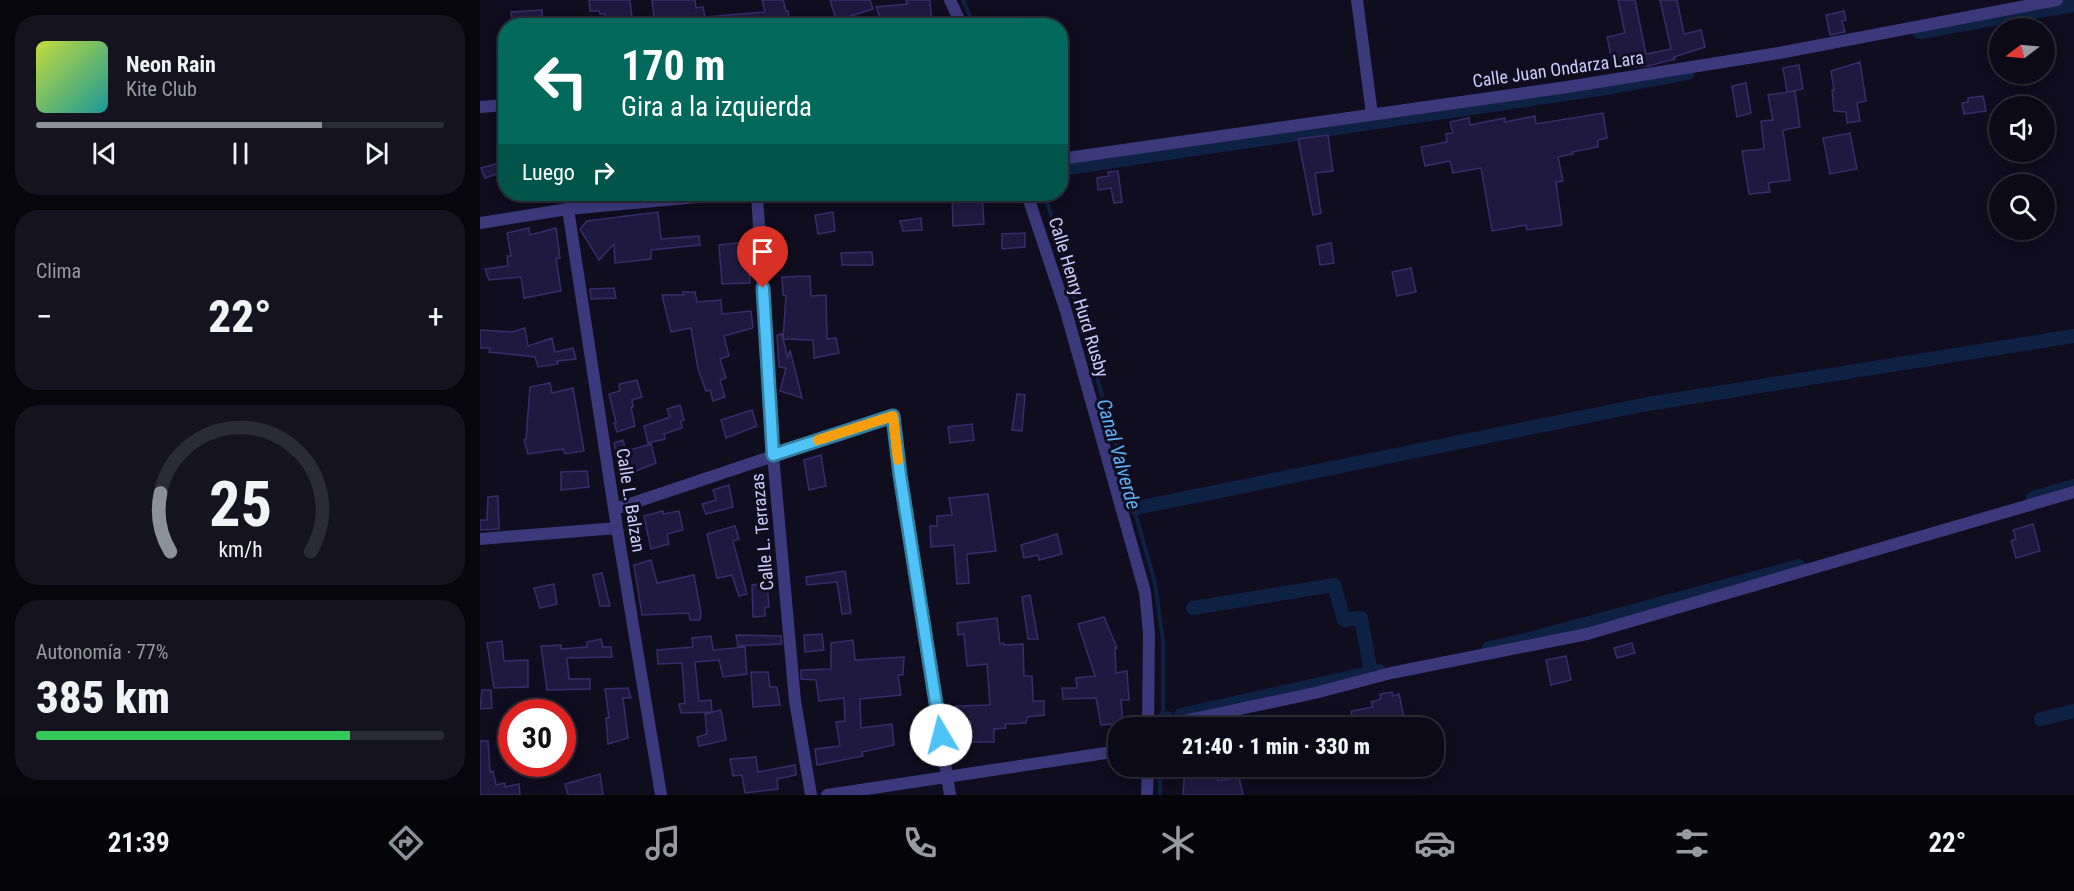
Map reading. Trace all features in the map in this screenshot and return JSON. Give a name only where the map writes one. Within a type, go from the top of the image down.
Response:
[{"type":"street","points":[[950,0],[958,18]]},
{"type":"street","points":[[1357,0],[1372,114]]},
{"type":"street","name":"Calle Juan Ondarza Lara","points":[[1068,158],[1568,87],[1779,53],[2057,0]]},
{"type":"street","points":[[480,107],[498,106]]},
{"type":"street","points":[[480,223],[568,209],[654,201]]},
{"type":"street","name":"Calle L. Terrazas","points":[[757,201],[773,455],[795,701],[812,795]]},
{"type":"street","name":"Calle Henry Hurd Rusby","points":[[1029,201],[1065,308],[1145,592],[1149,633],[1148,717]]},
{"type":"street","name":"Calle L. Balzan","points":[[568,209],[661,795]]},
{"type":"street","points":[[615,509],[893,416],[900,475],[950,795]]},
{"type":"street","points":[[1209,717],[1391,673],[1587,634],[2074,492]]},
{"type":"street","points":[[480,539],[617,528]]},
{"type":"street","points":[[826,795],[1108,753]]},
{"type":"street","points":[[1147,795],[1148,777]]},
{"type":"building","points":[[589,0],[630,0],[632,18],[605,18],[605,14],[600,14],[599,11],[590,11]]},
{"type":"building","points":[[652,0],[695,0],[696,8],[703,7],[705,17],[765,12],[762,0],[783,0],[789,18],[654,18]]},
{"type":"building","points":[[830,0],[870,0],[873,9],[849,18],[836,18]]},
{"type":"building","points":[[906,0],[930,0],[931,18],[880,18],[876,7],[907,4]]},
{"type":"building","points":[[1618,0],[1635,0],[1646,54],[1671,49],[1660,0],[1677,0],[1684,34],[1701,30],[1705,47],[1674,57],[1675,59],[1648,66],[1620,68],[1619,64],[1613,65],[1607,37],[1625,33]]},
{"type":"building","points":[[542,10],[542,18],[512,18],[511,12]]},
{"type":"building","points":[[1844,11],[1846,20],[1842,21],[1845,32],[1830,35],[1826,15]]},
{"type":"building","points":[[1860,62],[1866,101],[1857,103],[1860,121],[1847,123],[1846,112],[1834,111],[1831,71]]},
{"type":"building","points":[[1799,65],[1803,89],[1787,92],[1783,68]]},
{"type":"building","points":[[1746,83],[1751,113],[1737,117],[1732,86]]},
{"type":"building","points":[[1795,91],[1800,127],[1783,130],[1790,180],[1768,183],[1770,192],[1749,194],[1742,151],[1764,149],[1761,121],[1773,120],[1768,95]]},
{"type":"building","points":[[1983,96],[1986,111],[1964,114],[1962,103],[1968,102],[1968,98]]},
{"type":"building","points":[[1603,113],[1607,138],[1598,140],[1598,147],[1558,157],[1563,181],[1556,182],[1562,225],[1527,230],[1526,225],[1492,231],[1481,168],[1453,173],[1450,161],[1425,166],[1421,147],[1447,142],[1446,134],[1453,133],[1450,122],[1469,118],[1470,125],[1505,118],[1505,122],[1535,116],[1536,124]]},
{"type":"building","points":[[1850,133],[1857,169],[1830,174],[1823,138]]},
{"type":"building","points":[[1328,135],[1333,171],[1315,173],[1321,213],[1313,215],[1298,139]]},
{"type":"building","points":[[498,163],[498,174],[485,178],[481,168]]},
{"type":"building","points":[[1118,171],[1122,202],[1114,203],[1111,188],[1098,190],[1097,178],[1109,176],[1108,172]]},
{"type":"building","points":[[952,201],[982,201],[984,224],[953,226]]},
{"type":"building","points":[[658,212],[661,239],[699,236],[700,245],[651,250],[651,259],[615,263],[614,244],[599,260],[580,229],[587,221]]},
{"type":"building","points":[[833,212],[835,231],[818,234],[815,215]]},
{"type":"building","points":[[921,218],[922,230],[903,231],[900,221]]},
{"type":"building","points":[[529,228],[530,235],[556,228],[560,258],[556,258],[561,291],[524,298],[521,277],[489,280],[485,269],[508,266],[507,256],[511,256],[507,233]]},
{"type":"building","points":[[1025,233],[1025,247],[1002,249],[1002,234]]},
{"type":"building","points":[[747,242],[750,283],[722,284],[719,245]]},
{"type":"building","points":[[1331,243],[1334,263],[1320,265],[1317,246]]},
{"type":"building","points":[[872,252],[873,265],[842,265],[841,253]]},
{"type":"building","points":[[1411,268],[1416,292],[1397,296],[1392,272]]},
{"type":"building","points":[[810,276],[811,296],[826,295],[827,339],[836,338],[839,353],[814,358],[813,340],[783,339],[786,296],[783,295],[782,277]]},
{"type":"building","points":[[614,288],[616,298],[591,299],[590,289]]},
{"type":"building","points":[[683,292],[695,292],[697,302],[721,300],[722,314],[751,311],[753,328],[724,336],[729,356],[720,359],[726,378],[720,380],[725,397],[713,401],[710,390],[706,391],[698,369],[691,328],[671,332],[662,295],[684,295]]},
{"type":"building","points":[[525,328],[528,346],[552,338],[555,352],[573,348],[576,359],[557,361],[558,364],[538,367],[535,357],[489,352],[490,348],[480,348],[480,330],[512,332]]},
{"type":"building","points":[[782,334],[788,358],[790,350],[802,398],[780,391],[786,368],[779,367],[777,335]]},
{"type":"building","points":[[637,380],[642,397],[632,400],[635,426],[617,432],[609,394],[620,391],[619,384]]},
{"type":"building","points":[[550,383],[552,393],[573,388],[584,451],[565,454],[563,449],[528,454],[524,440],[526,439],[530,387]]},
{"type":"building","points":[[1017,394],[1025,395],[1022,431],[1012,430]]},
{"type":"building","points":[[680,405],[684,420],[681,421],[682,428],[664,434],[665,439],[648,443],[644,426],[670,417],[667,409]]},
{"type":"building","points":[[752,410],[757,426],[726,438],[721,420]]},
{"type":"building","points":[[972,424],[974,440],[950,443],[948,427]]},
{"type":"building","points":[[623,440],[626,451],[651,444],[656,463],[621,477],[614,443]]},
{"type":"building","points":[[821,455],[826,486],[809,490],[804,460]]},
{"type":"building","points":[[587,471],[589,487],[561,490],[561,472]]},
{"type":"building","points":[[729,485],[733,507],[706,514],[702,504],[716,500],[713,490]]},
{"type":"building","points":[[988,494],[996,551],[967,554],[969,583],[957,584],[954,545],[931,547],[930,526],[937,526],[937,516],[952,515],[949,498]]},
{"type":"building","points":[[498,496],[499,529],[480,530],[480,520],[487,520],[488,497]]},
{"type":"building","points":[[663,511],[663,514],[679,511],[683,530],[667,534],[669,544],[651,549],[644,516]]},
{"type":"building","points":[[2033,524],[2040,551],[2016,558],[2011,541],[2016,539],[2013,530]]},
{"type":"building","points":[[735,526],[739,539],[733,541],[747,594],[739,596],[732,575],[717,578],[707,534]]},
{"type":"building","points":[[1057,534],[1062,554],[1039,560],[1038,555],[1024,558],[1021,545]]},
{"type":"building","points":[[651,560],[657,583],[694,575],[701,613],[700,620],[690,620],[689,613],[642,615],[634,565]]},
{"type":"building","points":[[845,571],[851,613],[842,614],[837,582],[807,585],[806,577]]},
{"type":"building","points":[[602,573],[610,606],[600,606],[593,575]]},
{"type":"building","points":[[767,583],[769,607],[765,607],[765,616],[753,617],[752,585]]},
{"type":"building","points":[[554,584],[557,604],[540,608],[534,588]]},
{"type":"building","points":[[1030,595],[1038,639],[1028,639],[1022,597]]},
{"type":"building","points":[[1104,617],[1117,648],[1115,648],[1116,673],[1127,671],[1129,700],[1121,700],[1122,717],[1108,717],[1108,724],[1101,725],[1096,698],[1063,699],[1062,688],[1077,688],[1076,678],[1095,676],[1078,624]]},
{"type":"building","points":[[997,618],[1000,644],[1023,644],[1024,676],[1032,676],[1033,701],[1044,701],[1044,715],[1027,717],[1026,723],[1005,724],[1006,728],[994,729],[994,742],[971,742],[971,721],[957,722],[956,706],[990,705],[987,664],[967,666],[964,634],[958,635],[957,623]]},
{"type":"building","points":[[822,634],[824,650],[805,652],[804,635]]},
{"type":"building","points":[[736,635],[781,636],[782,644],[738,646]]},
{"type":"building","points":[[711,636],[713,650],[745,647],[747,674],[723,677],[719,660],[695,662],[699,701],[711,700],[712,712],[681,713],[679,704],[685,703],[682,663],[658,664],[657,650],[693,647],[692,638]]},
{"type":"building","points":[[601,639],[603,647],[611,647],[612,657],[567,658],[569,679],[590,679],[590,689],[547,690],[541,646],[561,645],[561,649],[587,647],[587,642]]},
{"type":"building","points":[[853,640],[855,660],[904,657],[903,675],[898,675],[901,695],[860,699],[861,728],[892,724],[894,745],[862,752],[863,756],[817,765],[815,749],[840,746],[836,722],[845,721],[844,698],[819,701],[816,680],[801,679],[801,670],[831,669],[831,643]]},
{"type":"building","points":[[502,641],[504,661],[528,660],[528,687],[494,688],[487,643]]},
{"type":"building","points":[[1632,643],[1635,653],[1617,658],[1614,648]]},
{"type":"building","points":[[1566,656],[1571,680],[1551,685],[1546,660]]},
{"type":"building","points":[[751,672],[768,672],[770,687],[777,687],[780,705],[753,707]]},
{"type":"building","points":[[628,688],[631,698],[623,698],[628,738],[608,744],[606,718],[609,718],[605,689]]},
{"type":"building","points":[[482,690],[491,690],[492,708],[480,709]]},
{"type":"building","points":[[1392,692],[1393,696],[1399,694],[1404,717],[1352,717],[1351,711],[1373,707],[1371,702],[1381,699],[1380,694]]},
{"type":"building","points":[[721,710],[726,740],[699,746],[697,737],[707,734],[705,714]]},
{"type":"building","points":[[480,741],[488,741],[490,772],[493,771],[496,785],[505,783],[505,787],[519,784],[520,795],[480,795]]},
{"type":"building","points":[[756,757],[758,772],[795,765],[796,775],[777,779],[778,789],[745,793],[742,775],[733,776],[730,759]]},
{"type":"building","points":[[600,774],[603,795],[568,795],[565,784]]},
{"type":"building","points":[[1184,777],[1217,777],[1218,781],[1239,777],[1243,795],[1183,795]]},
{"type":"waterway","name":"Canal Valverde","points":[[963,0],[971,18]]},
{"type":"waterway","points":[[1920,32],[2074,5]]},
{"type":"waterway","points":[[1068,168],[1606,88],[1688,73]]},
{"type":"waterway","name":"Canal Valverde","points":[[1047,201],[1155,583],[1163,641],[1163,717]]},
{"type":"waterway","points":[[1136,508],[1642,405],[2074,336]]},
{"type":"waterway","points":[[2033,498],[2074,486]]},
{"type":"waterway","points":[[1489,648],[1799,566]]},
{"type":"waterway","points":[[1193,608],[1334,585],[1344,620],[1361,618],[1371,672]]},
{"type":"waterway","points":[[1181,715],[1379,671]]},
{"type":"waterway","points":[[2041,719],[2074,711]]},
{"type":"waterway","name":"Canal Valverde","points":[[1160,777],[1160,795]]},
{"type":"slow traffic","points":[[818,440],[893,416],[898,460]]},
{"type":"route","points":[[763,288],[773,455],[893,416],[900,475],[941,735]]}]
